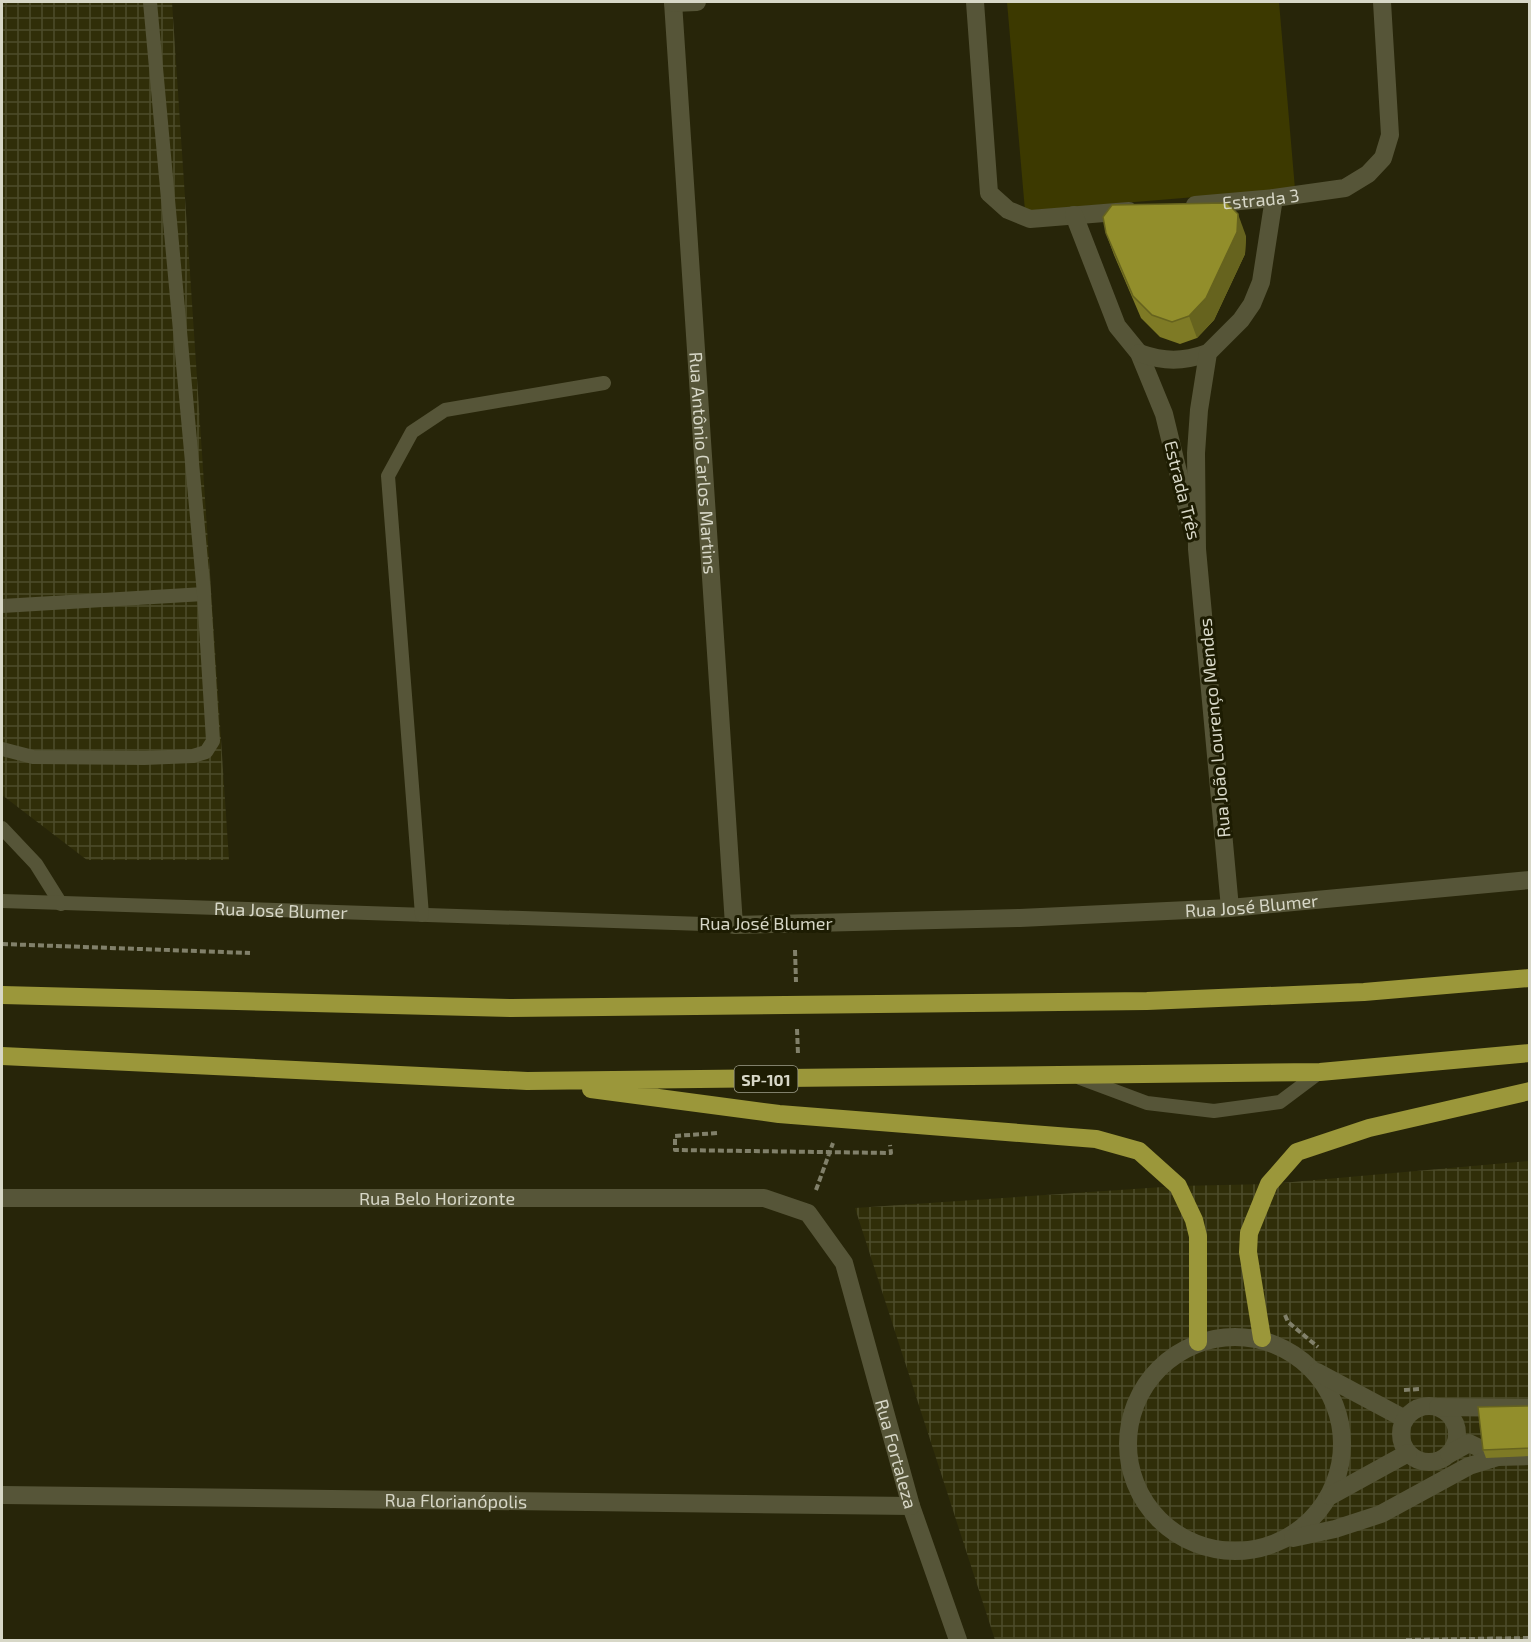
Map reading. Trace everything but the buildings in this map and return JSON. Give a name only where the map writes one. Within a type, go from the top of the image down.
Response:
[{"type":"highway","points":[[2,995],[511,1008],[1087,1002],[1353,992],[1530,978]]},
{"type":"highway","name":"SP-101","points":[[2,1056],[527,1081],[1320,1072],[1530,1053]]},
{"type":"highway","points":[[527,1081],[779,1114],[1096,1139],[1139,1151],[1178,1186],[1194,1220],[1198,1236],[1198,1342]]},
{"type":"highway","points":[[1262,1338],[1248,1252],[1250,1233],[1269,1184],[1297,1152],[1369,1128],[1530,1091]]},
{"type":"street","points":[[673,2],[698,2]]},
{"type":"street","name":"Rua Antônio Carlos Martins","points":[[673,2],[734,926]]},
{"type":"street","points":[[975,2],[989,193],[1008,210],[1030,219],[1144,209]]},
{"type":"street","name":"Estrada 3","points":[[1180,206],[1274,198],[1346,188],[1368,174],[1383,158],[1390,135],[1382,2]]},
{"type":"street","points":[[1140,353],[1159,359],[1188,360],[1208,353],[1241,320],[1252,304],[1261,282],[1274,198]]},
{"type":"street","name":"Estrada Três","points":[[1074,215],[1117,326],[1140,353],[1164,414],[1197,549]]},
{"type":"street","name":"Estrada Três","points":[[1197,549],[1196,453],[1199,410],[1208,353]]},
{"type":"street","name":"Rua João Lourenço Mendes","points":[[1197,549],[1230,908]]},
{"type":"street","name":"Rua José Blumer","points":[[734,926],[1020,918],[1230,908],[1530,880]]},
{"type":"street","name":"Rua Belo Horizonte","points":[[2,1198],[764,1198],[808,1213]]},
{"type":"street","name":"Rua Fortaleza","points":[[808,1213],[844,1263],[911,1506],[958,1641]]},
{"type":"street","points":[[1280,1542],[1309,1523],[1330,1496],[1341,1465],[1342,1432],[1335,1402],[1311,1368],[1295,1355],[1262,1338],[1233,1336],[1198,1342],[1168,1359],[1145,1384],[1131,1416],[1128,1451],[1136,1484],[1153,1514],[1180,1536],[1212,1549],[1247,1551],[1335,1529],[1381,1514],[1469,1466],[1498,1457],[1530,1456]]},
{"type":"street","points":[[1311,1368],[1405,1419]]},
{"type":"street","points":[[1498,1457],[1469,1443],[1442,1460],[1424,1462],[1408,1453],[1401,1437],[1405,1419],[1411,1412],[1429,1406],[1530,1408]]},
{"type":"street","points":[[1438,1407],[1453,1419],[1456,1427],[1455,1446],[1449,1454]]},
{"type":"street","points":[[1330,1496],[1408,1453]]},
{"type":"street","name":"Rua Florianópolis","points":[[2,1495],[911,1506]]},
{"type":"lane","points":[[2,749],[13,753],[44,757],[144,758],[193,756],[206,752],[213,741],[204,594],[150,2]]},
{"type":"lane","points":[[422,915],[388,476],[412,432],[445,410],[604,383]]},
{"type":"lane","points":[[2,606],[204,594]]},
{"type":"lane","points":[[2,828],[36,864],[61,904]]},
{"type":"lane","name":"Rua José Blumer","points":[[2,901],[734,926]]},
{"type":"lane","points":[[1076,1076],[1147,1103],[1214,1111],[1280,1102],[1320,1072]]},
{"type":"path","points":[[2,944],[250,953]]},
{"type":"path","points":[[795,950],[796,987]]},
{"type":"path","points":[[797,1019],[798,1063]]},
{"type":"path","points":[[720,1132],[675,1136],[675,1150],[891,1153],[890,1144]]},
{"type":"path","points":[[808,1213],[833,1143],[844,1144]]},
{"type":"path","points":[[879,1144],[899,1145]]},
{"type":"path","points":[[1283,1312],[1288,1322],[1322,1350]]},
{"type":"path","points":[[1401,1390],[1424,1389]]},
{"type":"path","points":[[1406,1641],[1530,1638]]},
{"type":"shaded area","points":[[2,2],[172,2],[229,860],[87,860],[2,795]]},
{"type":"shaded area","points":[[1007,2],[1279,2],[1295,189],[1025,211]]},
{"type":"shaded area","points":[[1529,1161],[1529,1640],[995,1640],[855,1208],[1178,1186],[1269,1184]]}]
